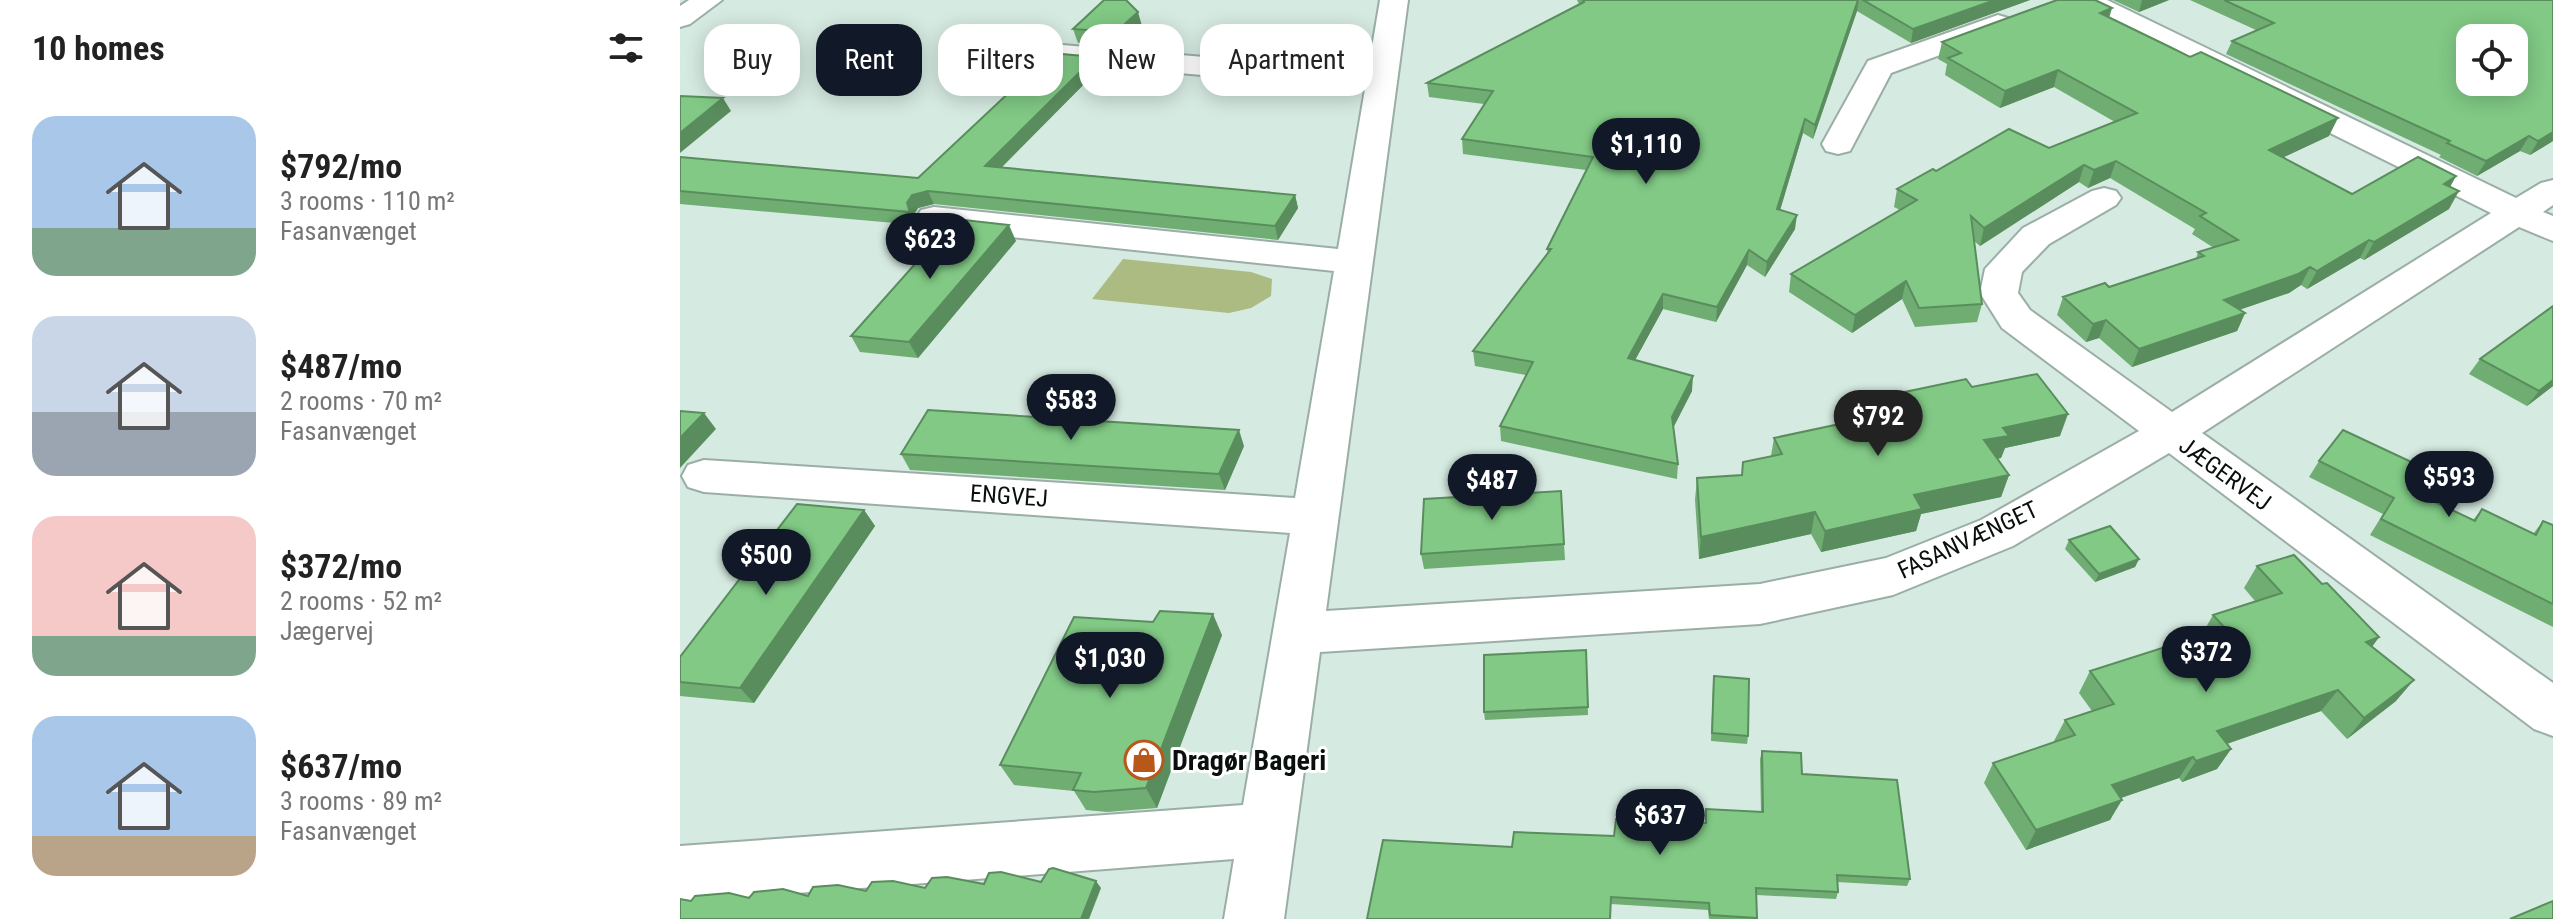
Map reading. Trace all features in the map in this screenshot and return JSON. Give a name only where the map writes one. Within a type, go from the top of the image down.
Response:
[{"type":"street","points":[[680,18],[708,0]]},
{"type":"street","points":[[1254,919],[1394,0]]},
{"type":"street","points":[[2085,0],[2541,211]]},
{"type":"street","points":[[1838,144],[1879,67],[2021,15]]},
{"type":"street","points":[[1063,54],[1380,81]]},
{"type":"street","name":"FASANVÆNGET","points":[[1298,633],[1760,604],[1893,576],[1997,533],[2541,211]]},
{"type":"street","name":"JÆGERVEJ","points":[[2097,216],[2036,236],[2004,269],[1999,293],[2016,319],[2553,713]]},
{"type":"street","points":[[934,218],[1352,262]]},
{"type":"street","name":"ENGVEJ","points":[[704,476],[1315,517]]},
{"type":"street","points":[[680,874],[1269,830]]},
{"type":"green space","points":[[1123,259],[1251,272],[1272,279],[1271,296],[1251,308],[1229,313],[1092,299]]},
{"type":"building","points":[[1104,0],[1126,0],[1138,12],[1125,24],[1079,24],[1079,29],[1073,29]]},
{"type":"building","points":[[1583,0],[1858,0],[1815,125],[1805,119],[1777,209],[1797,215],[1767,262],[1749,250],[1717,307],[1663,294],[1628,358],[1693,376],[1672,417],[1678,464],[1500,426],[1533,362],[1473,351],[1551,249],[1547,249],[1593,157],[1462,139],[1493,91],[1427,83]]},
{"type":"building","points":[[1863,0],[1995,0],[1913,29]]},
{"type":"building","points":[[2057,0],[2095,0],[2112,8],[2100,13],[2190,57],[2201,52],[2338,118],[2269,150],[2352,194],[2418,157],[2456,176],[2444,184],[2459,191],[2374,242],[2369,240],[2317,271],[2310,267],[2224,300],[2245,313],[2139,349],[2106,320],[2093,324],[2063,297],[2105,283],[2109,287],[2204,256],[2198,252],[2238,240],[2200,216],[2206,213],[2116,161],[2094,170],[2084,165],[1984,228],[1971,216],[1982,304],[1919,308],[1906,281],[1855,315],[1791,274],[1917,200],[1897,189],[1933,169],[1936,171],[2009,129],[2049,148],[2137,113],[2058,70],[2005,91],[1948,58],[1961,53],[1942,42]]},
{"type":"building","points":[[2224,0],[2553,0],[2553,132],[2538,141],[2529,136],[2486,161],[2447,143],[2450,141],[2232,41],[2274,23]]},
{"type":"building","points":[[1063,54],[1079,56],[1079,73],[1063,89]]},
{"type":"building","points":[[680,96],[723,98],[680,133]]},
{"type":"building","points":[[1005,96],[1056,96],[985,166],[1295,195],[1275,226],[928,191],[912,195],[907,203],[910,212],[680,191],[680,157],[918,178]]},
{"type":"building","points":[[955,219],[1009,225],[909,342],[851,336]]},
{"type":"building","points":[[2553,306],[2553,380],[2539,391],[2480,359]]},
{"type":"building","points":[[2037,374],[2068,414],[2003,428],[2009,436],[1984,440],[2009,475],[1914,495],[1922,509],[1825,531],[1815,512],[1701,537],[1697,478],[1742,475],[1743,462],[1782,454],[1774,438],[1877,416],[1875,410],[1909,407],[1900,393],[1966,379],[1972,387]]},
{"type":"building","points":[[928,410],[1239,430],[1219,474],[901,454]]},
{"type":"building","points":[[680,411],[704,413],[680,438]]},
{"type":"building","points":[[2343,430],[2422,467],[2408,489],[2475,521],[2482,509],[2536,535],[2543,521],[2553,525],[2553,604],[2381,519],[2394,498],[2319,461]]},
{"type":"building","points":[[1561,491],[1564,544],[1421,554],[1424,499]]},
{"type":"building","points":[[797,504],[864,510],[740,688],[680,682],[680,657]]},
{"type":"building","points":[[2110,526],[2139,559],[2099,574],[2069,540]]},
{"type":"building","points":[[2294,555],[2322,584],[2327,583],[2379,637],[2366,642],[2414,680],[2364,718],[2338,690],[2217,731],[2231,749],[2196,761],[2193,757],[2112,785],[2122,800],[2036,830],[1993,763],[2075,735],[2065,720],[2114,704],[2090,671],[2225,628],[2213,615],[2282,593],[2257,566]]},
{"type":"building","points":[[1160,611],[1213,614],[1146,788],[1094,792],[1073,790],[1081,773],[1000,765],[1074,617],[1153,622]]},
{"type":"building","points":[[1586,650],[1588,707],[1484,712],[1484,655]]},
{"type":"building","points":[[1714,676],[1749,679],[1748,736],[1712,733]]},
{"type":"building","points":[[1762,751],[1801,753],[1802,774],[1897,780],[1910,879],[1837,875],[1838,892],[1756,888],[1757,918],[1710,915],[1709,903],[1611,897],[1610,919],[1367,919],[1383,840],[1512,847],[1514,832],[1614,836],[1616,819],[1706,823],[1706,809],[1763,812]]},
{"type":"building","points":[[1053,868],[1096,881],[1081,919],[680,919],[680,899],[691,901],[695,896],[729,893],[749,898],[754,892],[783,889],[808,896],[813,887],[838,885],[866,891],[872,882],[893,881],[925,888],[932,878],[947,877],[984,884],[989,873],[1001,872],[1041,882]]},
{"type":"building","points":[[2553,901],[2553,919],[2510,919]]},
{"type":"place","name":"Dragør Bageri","points":[[1144,760]]}]
